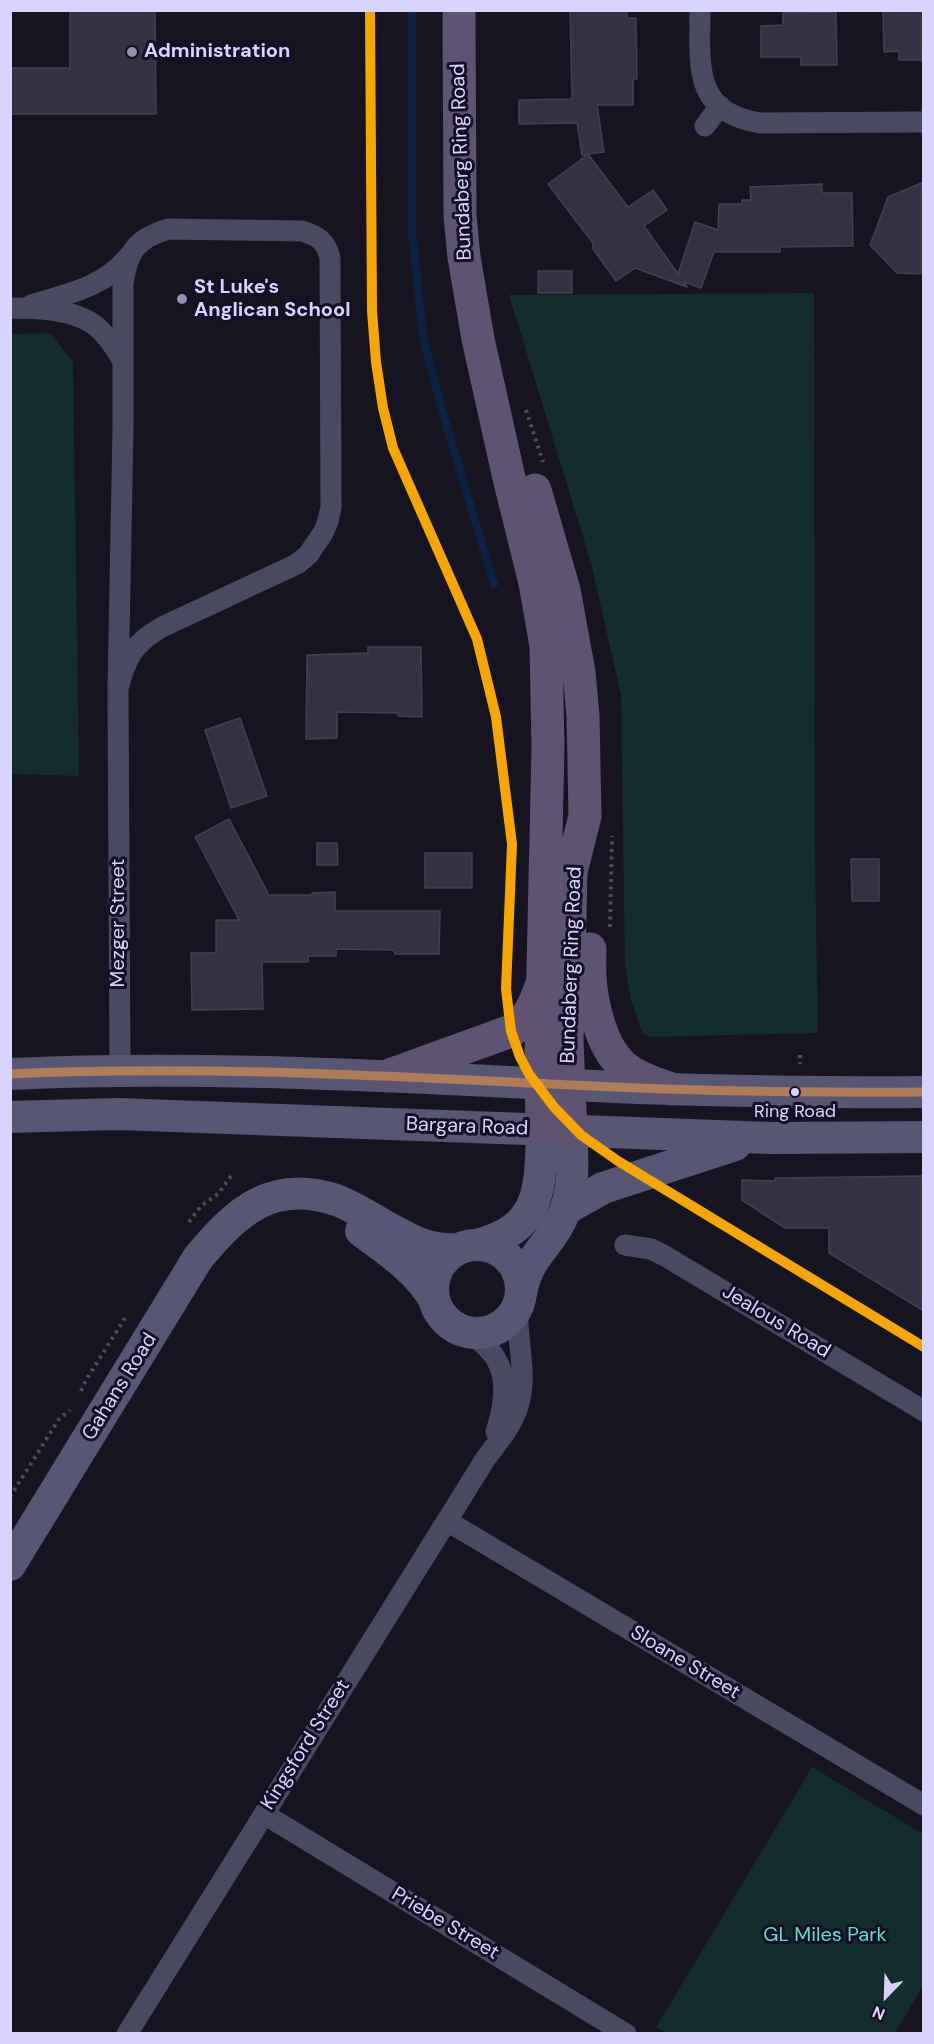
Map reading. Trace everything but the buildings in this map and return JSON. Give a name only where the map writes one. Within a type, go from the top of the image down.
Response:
[{"type":"main road","name":"Bundaberg Ring Road","points":[[459,10],[460,216],[464,257],[471,302],[509,478],[535,583],[546,645],[548,747],[544,977],[555,1084],[556,1131]]},
{"type":"main road","name":"Bundaberg Ring Road","points":[[489,383],[529,472],[564,590],[576,653],[583,716],[585,816],[571,872],[567,1042],[555,1084]]},
{"type":"main road","points":[[585,816],[592,855],[589,984],[603,1039],[610,1053],[624,1067],[649,1082],[672,1089]]},
{"type":"main road","points":[[387,1076],[518,1027],[532,1009],[544,977]]},
{"type":"main road","points":[[10,1074],[120,1070],[283,1072],[672,1089],[924,1092]]},
{"type":"main road","points":[[118,1114],[120,1070]]},
{"type":"main road","name":"Bargara Road","points":[[10,1117],[118,1114],[771,1138],[924,1137]]},
{"type":"main road","points":[[469,1332],[482,1333],[504,1324],[513,1315],[520,1299],[523,1280],[529,1264],[554,1232],[566,1209],[572,1174],[556,1131]]},
{"type":"main road","name":"Gahans Road","points":[[434,1299],[433,1279],[442,1261],[467,1247],[492,1241],[511,1231],[523,1221],[530,1211],[556,1131]]},
{"type":"main road","points":[[566,1209],[603,1188],[733,1145],[771,1138]]},
{"type":"main road","name":"Gahans Road","points":[[10,1565],[198,1258],[212,1241],[251,1207],[273,1196],[300,1193],[317,1195],[338,1201],[423,1246],[445,1250],[487,1246],[506,1255],[518,1273],[520,1299]]},
{"type":"main road","name":"Gahans Road","points":[[239,1217],[256,1208],[290,1205],[305,1207],[343,1220],[388,1251],[413,1272],[425,1285],[438,1311],[446,1321],[457,1329],[469,1332]]},
{"type":"street","points":[[700,10],[701,72],[704,85],[720,106],[744,120],[760,123],[924,122]]},
{"type":"street","points":[[705,126],[720,106]]},
{"type":"street","points":[[16,308],[65,296],[109,276],[120,267],[142,240],[168,229],[302,231],[319,237],[324,242],[330,258],[331,507],[323,532],[308,555],[297,564],[162,627],[146,637],[128,657],[118,689]]},
{"type":"street","name":"Mezger Street","points":[[120,1070],[118,689],[123,283],[130,254]]},
{"type":"street","points":[[16,308],[78,316],[94,324],[114,346],[123,361]]},
{"type":"street","name":"Jealous Road","points":[[625,1245],[651,1249],[665,1256],[924,1411]]},
{"type":"street","name":"Kingsford Street","points":[[127,2034],[486,1458],[509,1426],[519,1405],[521,1365],[517,1320],[520,1299]]},
{"type":"street","name":"Kingsford Street","points":[[469,1332],[497,1359],[503,1382],[500,1419],[486,1458]]},
{"type":"street","name":"Sloane Street","points":[[447,1521],[924,1805]]},
{"type":"street","name":"Priebe Street","points":[[264,1814],[627,2034]]},
{"type":"path","points":[[800,1055],[800,1064]]},
{"type":"green space","points":[[814,293],[815,858],[818,1033],[650,1037],[643,1034],[631,1000],[625,966],[621,695],[591,563],[509,295]]},
{"type":"green space","points":[[50,333],[73,362],[79,776],[11,774],[11,334]]},
{"type":"green space","name":"GL Miles Park","points":[[812,1767],[923,1834],[923,1986],[895,2033],[668,2033],[656,2027]]},
{"type":"waterway","points":[[412,10],[412,232],[423,337],[440,403],[494,584]]},
{"type":"transit line","points":[[370,10],[372,311],[376,362],[383,408],[393,448],[477,639],[496,717],[512,844],[506,989],[511,1031],[520,1057],[529,1074],[554,1107],[581,1135],[618,1161],[924,1347]]},
{"type":"transit line","points":[[10,1074],[220,1071],[703,1090],[924,1092]]},
{"type":"place","name":"Administration","points":[[132,52]]},
{"type":"place","name":"St Luke's Anglican School","points":[[182,299]]},
{"type":"place","name":"Ring Road","points":[[795,1092]]}]
